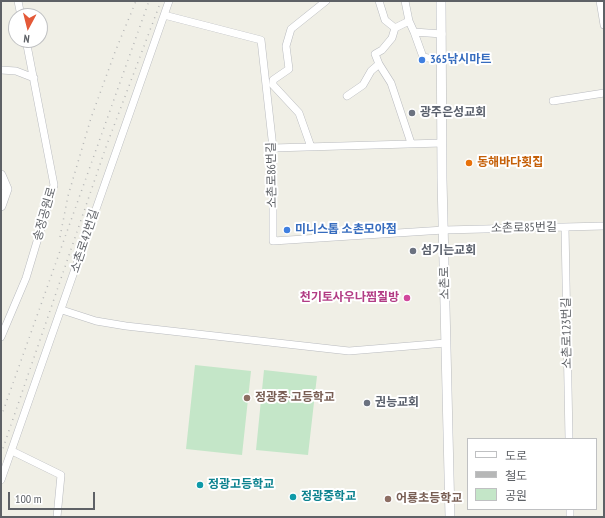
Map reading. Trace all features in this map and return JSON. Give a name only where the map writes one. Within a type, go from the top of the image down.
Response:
[{"type":"street","name":"소촌로42번길","points":[[1,480],[62,310],[169,1]]},
{"type":"street","points":[[311,147],[299,113],[273,85],[273,80],[289,70],[286,46],[291,29],[326,1]]},
{"type":"street","points":[[379,1],[385,20],[395,28]]},
{"type":"street","points":[[405,1],[409,21],[423,57],[443,62]]},
{"type":"street","name":"소촌로","points":[[442,1],[442,143],[450,517]]},
{"type":"street","points":[[600,1],[604,25]]},
{"type":"street","name":"소촌로86번길","points":[[164,15],[261,40],[273,148],[273,240],[444,230]]},
{"type":"street","points":[[409,21],[395,28],[392,38],[382,50],[375,54],[379,64],[391,83],[411,143]]},
{"type":"street","points":[[414,32],[442,34]]},
{"type":"street","name":"송정공원로","points":[[1,337],[26,278],[54,185],[28,48]]},
{"type":"street","points":[[348,96],[363,85],[371,71],[379,64]]},
{"type":"street","points":[[1,70],[16,71],[34,78]]},
{"type":"street","points":[[552,101],[604,92]]},
{"type":"street","points":[[273,148],[442,143]]},
{"type":"street","points":[[1,175],[7,189],[6,196],[1,206]]},
{"type":"street","name":"소촌로85번길","points":[[444,230],[604,226]]},
{"type":"street","name":"소촌로123번길","points":[[565,227],[569,438]]},
{"type":"street","points":[[62,310],[96,321],[126,326],[349,350],[446,343]]},
{"type":"street","points":[[12,451],[61,475],[57,517]]},
{"type":"green space","points":[[195,365],[251,371],[242,455],[186,449]]},
{"type":"green space","points":[[264,370],[317,376],[308,455],[256,450]]},
{"type":"railway","points":[[60,237],[68,196],[91,118],[115,52],[136,1]]},
{"type":"railway","points":[[1,417],[149,1]]},
{"type":"railway","points":[[1,454],[106,147],[161,1]]},
{"type":"place","name":"365낚시마트","points":[[422,60]]},
{"type":"place","name":"광주은성교회","points":[[412,113]]},
{"type":"place","name":"동해바다횟집","points":[[469,163]]},
{"type":"place","name":"미니스톱 소촌모아점","points":[[287,230]]},
{"type":"place","name":"섬기는교회","points":[[413,251]]},
{"type":"place","name":"천기토사우나찜질방","points":[[407,298]]},
{"type":"place","name":"정광중·고등학교","points":[[247,398]]},
{"type":"place","name":"권능교회","points":[[367,403]]},
{"type":"place","name":"정광고등학교","points":[[200,485]]},
{"type":"place","name":"정광중학교","points":[[293,497]]},
{"type":"place","name":"어룡초등학교","points":[[388,499]]}]
